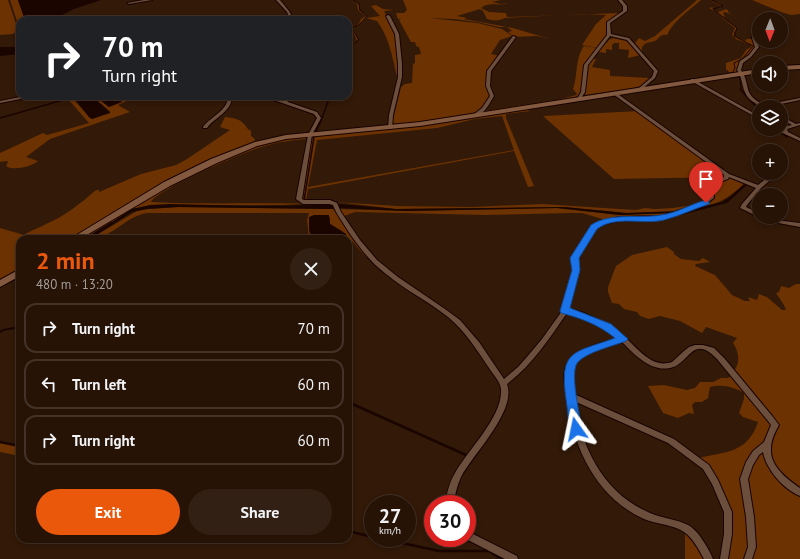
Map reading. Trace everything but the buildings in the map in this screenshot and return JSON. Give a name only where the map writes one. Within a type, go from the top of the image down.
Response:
[{"type":"street","points":[[129,4],[150,0]]},
{"type":"street","points":[[278,0],[290,16]]},
{"type":"street","points":[[579,99],[583,92],[586,65],[609,35],[608,23],[625,11],[626,8],[622,0]]},
{"type":"street","points":[[388,16],[396,34],[400,64],[400,77],[391,115],[390,128]]},
{"type":"street","points":[[609,35],[628,39],[656,71],[651,81],[640,89]]},
{"type":"street","points":[[475,116],[484,109],[492,96],[488,86],[489,71],[514,37]]},
{"type":"street","points":[[754,100],[747,94],[742,73],[739,70],[741,62],[750,56],[756,48]]},
{"type":"street","points":[[788,67],[800,66]]},
{"type":"street","points":[[81,235],[147,195],[214,161],[254,144],[279,138],[390,128],[475,116],[692,80],[752,72]]},
{"type":"street","points":[[692,80],[752,114]]},
{"type":"street","points":[[614,93],[727,175],[758,187],[767,180]]},
{"type":"street","points":[[0,102],[16,99]]},
{"type":"street","points":[[788,102],[800,99]]},
{"type":"street","points":[[205,127],[210,120],[228,107],[230,100]]},
{"type":"street","points":[[278,100],[316,113],[319,118],[310,135],[299,199],[303,202],[330,202],[336,206],[362,247],[381,268],[404,286],[443,310],[463,328],[473,339],[503,383],[505,392],[500,410],[483,440],[455,481],[450,495]]},
{"type":"street","points":[[788,120],[797,124]]},
{"type":"street","points":[[788,135],[798,139]]},
{"type":"street","points":[[503,383],[514,376],[552,331],[565,311],[576,270],[574,258],[594,227],[599,224],[619,219],[663,218],[702,204],[711,198],[709,184],[726,178],[727,175]]},
{"type":"street","points":[[752,195],[743,208],[752,212]]},
{"type":"street","points":[[788,223],[800,225]]},
{"type":"street","points":[[0,284],[16,274]]},
{"type":"street","points":[[565,311],[570,311],[607,327],[644,358],[659,365],[673,366],[697,347],[707,348],[713,351],[760,405],[775,425],[767,444],[769,460],[775,470],[800,492]]},
{"type":"street","points":[[623,339],[580,354],[572,361],[569,369],[571,396],[576,429],[582,448],[590,465],[600,479],[614,494],[645,516],[687,529],[696,538],[709,559]]},
{"type":"street","points":[[571,396],[671,441],[706,467],[715,482],[728,512],[727,548],[724,559]]},
{"type":"street","points":[[748,559],[752,547],[750,516],[744,479],[749,464],[756,453],[767,444]]},
{"type":"street","points":[[476,539],[514,559]]},
{"type":"shaded area","points":[[0,0],[8,0],[16,24],[16,31],[13,34],[0,35]]},
{"type":"shaded area","points":[[10,0],[18,0],[24,16],[16,16],[16,18]]},
{"type":"shaded area","points":[[18,0],[101,0],[74,9],[60,16],[24,16]]},
{"type":"shaded area","points":[[351,0],[359,4],[359,10],[366,15],[367,18],[380,16],[371,6],[376,5],[383,9],[394,10],[384,11],[393,28],[396,38],[399,64],[398,81],[388,42],[377,21],[366,18],[359,25],[352,27],[359,24],[361,19],[366,16],[358,10],[357,4]]},
{"type":"shaded area","points":[[403,0],[501,0],[492,2],[501,4],[491,4],[481,8],[489,12],[506,13],[507,17],[565,15],[505,18],[501,20],[494,20],[487,19],[483,11],[480,9],[457,16],[467,18],[464,19],[513,28],[550,39],[537,36],[514,37],[508,32],[512,31],[507,27],[454,19],[429,18],[477,23],[502,29],[512,36],[500,40],[491,54],[500,56],[494,61],[488,71],[491,95],[481,110],[475,115],[393,126],[392,123],[401,87],[405,84],[412,83],[415,55],[421,54],[419,47],[416,46],[415,42],[411,42],[399,20],[401,19],[398,19],[396,13],[404,13],[407,10]]},
{"type":"shaded area","points":[[697,0],[701,0],[678,20],[667,35],[661,36],[655,41],[645,44],[642,47],[642,52],[635,43],[639,38],[645,41],[655,36]]},
{"type":"shaded area","points":[[710,0],[719,3],[722,6],[713,10],[718,12],[727,9],[729,13],[735,16],[725,12],[723,13],[725,17],[723,16],[727,21],[737,28],[734,36],[745,41],[747,39],[752,39],[752,48],[754,48],[738,64],[737,67],[739,72],[729,72],[726,69],[726,63],[741,58],[746,50],[751,47],[751,45],[736,39],[732,35],[735,28],[728,22],[718,13],[709,8],[713,7],[712,9],[721,6]]},
{"type":"shaded area","points":[[752,0],[800,0],[800,14],[791,15],[788,14],[788,12],[781,12]]},
{"type":"shaded area","points":[[621,13],[607,23],[608,32],[598,48],[582,45],[596,24],[606,15],[588,14]]},
{"type":"shaded area","points":[[352,28],[355,32],[357,41]]},
{"type":"shaded area","points":[[613,38],[628,41],[641,55],[628,58],[629,50],[619,49],[619,43],[614,43],[612,45],[612,50],[606,49],[606,53],[598,52],[609,40]]},
{"type":"shaded area","points":[[584,46],[598,48],[585,65],[582,92],[576,97],[486,112],[484,111],[561,99],[576,95],[577,94],[573,89],[579,56]]},
{"type":"shaded area","points":[[0,47],[16,47],[16,54],[0,56]]},
{"type":"shaded area","points":[[592,59],[596,59],[592,67],[610,70],[610,76],[651,78],[640,87],[586,95],[584,93],[587,68]]},
{"type":"shaded area","points":[[69,100],[76,100],[92,119],[110,112],[96,100],[100,100],[109,107],[120,100],[127,101],[118,105],[130,112],[50,139],[26,157],[38,161],[31,165],[22,168],[13,168],[6,166],[7,161],[0,162],[0,153],[43,133],[47,135],[89,123]]},
{"type":"shaded area","points":[[76,100],[96,100],[110,112],[92,119]]},
{"type":"shaded area","points":[[100,100],[120,100],[122,102],[109,107]]},
{"type":"shaded area","points":[[526,109],[530,111],[506,114],[506,118],[534,186],[528,187],[514,151],[308,189],[306,201],[303,200],[311,137],[411,127]],"holes":[[[502,116],[514,150],[308,187],[317,140],[437,128],[475,119]]]},
{"type":"shaded area","points":[[638,111],[723,172],[725,177],[614,179],[543,116]]},
{"type":"shaded area","points":[[225,117],[240,121],[251,131],[251,136],[255,141],[309,132],[242,147],[180,175],[78,235],[24,235],[66,213],[96,190],[99,190],[99,192],[141,174],[176,165],[187,159],[230,130],[220,127]]},
{"type":"shaded area","points":[[307,137],[306,139],[285,141],[255,149],[185,180],[157,196],[151,202],[309,203],[333,205],[151,205],[132,209],[92,235],[86,235],[170,185],[250,147],[280,140]]},
{"type":"shaded area","points":[[730,178],[744,184],[725,199],[707,206],[691,209],[712,201],[715,194],[710,185]]},
{"type":"shaded area","points":[[744,184],[747,185],[727,203],[681,215],[672,213],[620,215],[557,208],[406,211],[339,208],[339,204],[396,209],[564,207],[626,213],[685,211],[722,202]]},
{"type":"shaded area","points":[[336,202],[397,206],[472,207],[542,204],[636,210],[645,208],[673,208],[701,204],[679,211],[626,213],[564,207],[396,209]]},
{"type":"shaded area","points":[[151,205],[333,205],[333,209],[178,207],[147,209],[132,212],[96,235],[92,235],[132,209]]},
{"type":"shaded area","points":[[178,207],[333,209],[352,235],[344,235],[342,231],[330,224],[330,218],[314,215],[309,224],[311,235],[309,235],[307,220],[309,213],[147,213],[132,218],[112,232],[105,235],[97,235],[137,211]]},
{"type":"shaded area","points":[[557,208],[620,215],[672,213],[661,217],[606,220],[582,213],[485,215],[355,212],[344,216],[339,209],[406,211]]},
{"type":"shaded area","points":[[314,215],[329,215],[330,224],[346,235],[311,235],[309,217]]},
{"type":"shaded area","points":[[0,228],[24,235],[16,235],[16,273],[0,283]]},
{"type":"shaded area","points":[[352,235],[353,240],[368,258],[364,255],[353,242]]},
{"type":"shaded area","points":[[667,247],[681,259],[699,261],[703,258],[710,262],[696,264],[695,266],[715,275],[732,295],[745,301],[750,301],[748,297],[757,300],[759,294],[767,297],[782,310],[786,310],[776,293],[779,292],[781,286],[789,288],[796,284],[800,284],[800,490],[783,476],[773,464],[770,457],[769,450],[771,438],[777,425],[733,372],[736,369],[738,361],[737,350],[733,343],[737,338],[706,327],[702,333],[680,321],[660,316],[649,319],[640,316],[637,312],[624,309],[619,304],[612,303],[608,292],[608,287],[616,266],[632,255]]},
{"type":"shaded area","points":[[732,375],[773,425],[765,443],[747,462],[748,545],[743,559],[728,559],[732,539],[730,509],[718,481],[698,458],[734,449],[748,440],[754,432],[758,422],[743,417],[739,413],[744,399],[744,393],[727,387],[710,387],[708,398],[702,402],[695,402],[692,405],[694,414],[689,413],[678,418],[663,413],[648,386],[664,385],[687,390],[695,388],[700,382],[713,382],[721,378],[728,378]]},
{"type":"shaded area","points":[[0,443],[16,446],[16,455],[0,452]]},
{"type":"shaded area","points":[[759,453],[765,455],[767,460],[800,494],[800,559],[750,559],[746,480]]},
{"type":"shaded area","points":[[685,531],[693,540],[705,559],[685,559]]},
{"type":"waterway","points":[[352,27],[359,25],[367,16],[360,10],[359,4],[353,0]]},
{"type":"waterway","points":[[712,0],[723,6],[713,9],[737,28],[734,36],[753,46],[742,59],[734,63],[735,68],[733,72]]},
{"type":"waterway","points":[[352,29],[359,40],[352,45]]},
{"type":"waterway","points":[[737,75],[740,79],[741,90]]},
{"type":"waterway","points":[[740,89],[752,102]]},
{"type":"waterway","points":[[0,118],[63,100]]},
{"type":"waterway","points":[[315,133],[329,100]]},
{"type":"waterway","points":[[304,201],[314,137]]},
{"type":"waterway","points":[[92,235],[111,223]]},
{"type":"waterway","points":[[0,332],[16,328]]},
{"type":"waterway","points":[[352,404],[466,455]]},
{"type":"waterway","points":[[0,442],[16,445]]},
{"type":"waterway","points":[[352,532],[364,535]]},
{"type":"waterway","points":[[416,546],[439,551],[489,551],[501,559]]},
{"type":"route","points":[[576,429],[570,389],[569,369],[572,361],[580,354],[623,339],[616,332],[607,327],[570,311],[565,311],[576,270],[574,258],[594,227],[599,224],[619,219],[663,218],[706,203]]}]
